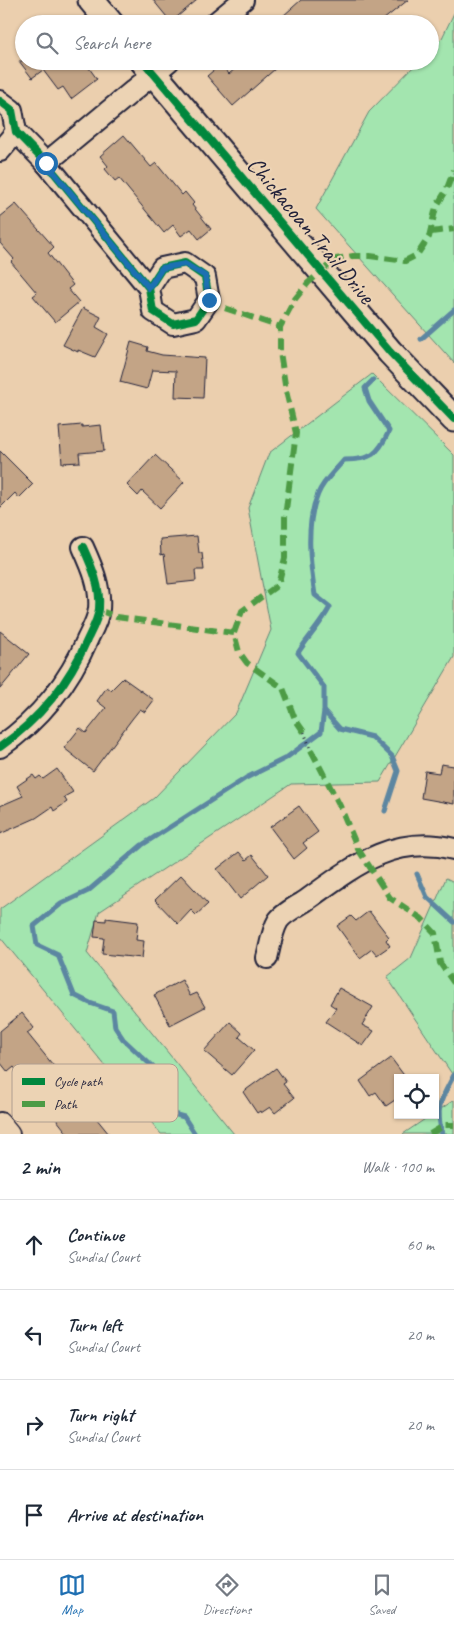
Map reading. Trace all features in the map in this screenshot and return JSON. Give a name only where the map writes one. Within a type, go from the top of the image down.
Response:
[{"type":"street","points":[[91,0],[104,15]]},
{"type":"street","points":[[225,15],[243,0]]},
{"type":"street","points":[[46,163],[149,70]]},
{"type":"street","name":"Chickacoan Trail Drive","points":[[159,70],[390,352],[454,419]]},
{"type":"street","points":[[0,101],[12,110],[16,132],[46,163],[149,288]]},
{"type":"street","points":[[0,151],[16,132]]},
{"type":"street","points":[[0,747],[19,734],[43,711],[64,685],[80,657],[94,626],[98,610],[96,578],[83,547]]},
{"type":"street","points":[[267,958],[278,921],[356,864],[380,853],[404,847],[428,845],[454,849]]},
{"type":"street","points":[[0,1123],[9,1134]]},
{"type":"path","points":[[304,732],[311,750]]},
{"type":"green space","points":[[454,13],[454,363],[316,209],[369,112],[410,70],[439,70],[439,41]]},
{"type":"green space","points":[[372,374],[454,455],[454,657],[380,782],[291,784],[99,912],[87,953],[177,1064],[104,1064],[0,937],[0,909],[154,798],[236,713],[271,630],[248,508],[269,453]]},
{"type":"green space","points":[[446,878],[454,882],[454,1077],[387,977],[411,958]]},
{"type":"green space","points":[[178,1065],[234,1134],[161,1134],[151,1122],[178,1122]]},
{"type":"green space","points":[[454,1100],[454,1134],[403,1134],[425,1119],[439,1119],[439,1110]]},
{"type":"building","points":[[153,0],[197,0],[179,15],[165,15]]},
{"type":"building","points":[[301,0],[408,0],[389,15],[284,15]]},
{"type":"building","points":[[26,70],[43,70],[32,78]]},
{"type":"building","points":[[43,70],[90,70],[97,79],[71,99],[63,87],[58,90]]},
{"type":"building","points":[[214,70],[226,70],[229,74],[234,70],[274,70],[233,106],[207,76]]},
{"type":"building","points":[[124,135],[151,167],[156,163],[182,195],[185,192],[194,203],[192,205],[211,229],[199,239],[191,229],[181,236],[173,225],[164,233],[119,178],[115,181],[105,169],[108,166],[100,156]]},
{"type":"building","points":[[16,204],[54,247],[48,253],[73,285],[68,289],[79,302],[55,322],[33,296],[37,293],[11,262],[14,259],[0,243],[0,217]]},
{"type":"building","points":[[83,308],[101,317],[96,327],[108,334],[95,357],[63,345]]},
{"type":"building","points":[[131,342],[148,347],[147,351],[162,355],[205,358],[203,398],[175,397],[176,371],[152,370],[147,389],[120,382]]},
{"type":"building","points":[[82,425],[82,427],[101,425],[104,451],[79,453],[80,462],[62,463],[59,427]]},
{"type":"building","points":[[0,451],[33,484],[19,498],[15,493],[0,508]]},
{"type":"building","points":[[155,455],[184,482],[160,508],[142,491],[138,496],[127,485]]},
{"type":"building","points":[[197,536],[204,570],[195,570],[196,581],[168,584],[164,554],[161,555],[160,539]]},
{"type":"building","points":[[0,631],[29,654],[0,689]]},
{"type":"building","points":[[123,678],[154,700],[145,712],[140,709],[93,771],[64,748],[80,728],[86,733],[106,708],[97,701],[107,687],[111,690]]},
{"type":"building","points":[[441,764],[454,766],[454,804],[421,798],[425,771],[439,773]]},
{"type":"building","points":[[57,769],[73,792],[64,797],[67,802],[54,811],[52,807],[36,818],[0,834],[0,806],[23,796],[17,786],[33,775],[36,779],[40,776],[43,779]]},
{"type":"building","points":[[299,806],[318,832],[303,843],[307,848],[294,859],[270,827]]},
{"type":"building","points":[[239,852],[246,860],[252,855],[268,875],[240,899],[217,869]]},
{"type":"building","points":[[181,875],[208,904],[196,915],[191,910],[178,924],[155,900]]},
{"type":"building","points":[[369,911],[389,937],[386,940],[390,946],[377,955],[372,949],[360,958],[337,926],[351,916],[356,921]]},
{"type":"building","points":[[106,918],[138,922],[136,940],[144,941],[142,958],[102,954],[104,938],[94,937],[96,920],[106,921]]},
{"type":"building","points":[[182,980],[190,996],[197,993],[205,1007],[170,1025],[154,995]]},
{"type":"building","points":[[339,988],[373,1007],[362,1025],[374,1031],[363,1046],[326,1022],[336,1008],[330,1004]]},
{"type":"building","points":[[22,1013],[34,1028],[27,1033],[52,1064],[12,1064],[12,1069],[8,1072],[0,1062],[0,1031]]},
{"type":"building","points":[[230,1022],[242,1033],[239,1037],[254,1050],[232,1075],[204,1051]]},
{"type":"building","points":[[391,1058],[403,1074],[394,1074],[394,1101],[386,1106],[376,1092],[370,1096],[360,1081]]},
{"type":"building","points":[[276,1068],[286,1082],[283,1084],[294,1098],[275,1113],[270,1107],[261,1113],[260,1111],[257,1113],[243,1092]]},
{"type":"building","points":[[58,1122],[99,1122],[109,1134],[68,1134]]},
{"type":"waterway","points":[[421,339],[454,310]]},
{"type":"waterway","points":[[373,380],[365,388],[369,401],[389,431],[377,451],[361,459],[344,460],[320,489],[311,518],[312,570],[315,595],[330,607],[298,653],[324,687],[324,711],[340,729],[372,737],[392,756],[398,771],[385,811]]},
{"type":"waterway","points":[[150,1064],[123,1039],[115,1027],[113,1011],[74,995],[58,955],[37,945],[34,926],[61,904],[88,891],[142,845],[246,778],[286,758],[321,732],[324,711]]},
{"type":"waterway","points":[[417,874],[427,897],[454,922]]},
{"type":"waterway","points":[[442,1134],[439,1116],[440,1103],[454,1075]]},
{"type":"waterway","points":[[178,1115],[184,1117],[195,1134]]},
{"type":"marked path","points":[[304,732],[295,719],[283,688],[247,663],[239,652],[234,633],[242,611],[278,585],[285,558],[285,517],[296,433],[286,391],[280,352],[280,327],[295,299],[308,283],[336,259],[370,256],[405,261],[417,255],[429,237],[436,207],[446,191],[454,170]]},
{"type":"marked path","points":[[431,232],[454,229]]},
{"type":"marked path","points":[[209,300],[222,307],[280,327]]},
{"type":"marked path","points":[[99,610],[116,617],[234,633]]},
{"type":"marked path","points":[[311,750],[340,806],[358,849],[390,898],[421,918],[435,933],[440,963],[454,983]]},
{"type":"marked path","points":[[430,1134],[445,1125],[454,1125]]},
{"type":"cycle path","points":[[151,70],[390,352],[454,419]]},
{"type":"cycle path","points":[[0,101],[12,110],[16,132],[46,163],[149,288],[153,311],[173,324],[196,319],[209,300],[205,277],[185,263],[162,268],[149,288]]},
{"type":"cycle path","points":[[0,747],[28,724],[52,699],[72,670],[95,624],[99,609],[99,593],[93,570],[83,547]]},
{"type":"route","points":[[46,163],[149,288],[162,268],[185,264],[205,276],[209,300]]}]
